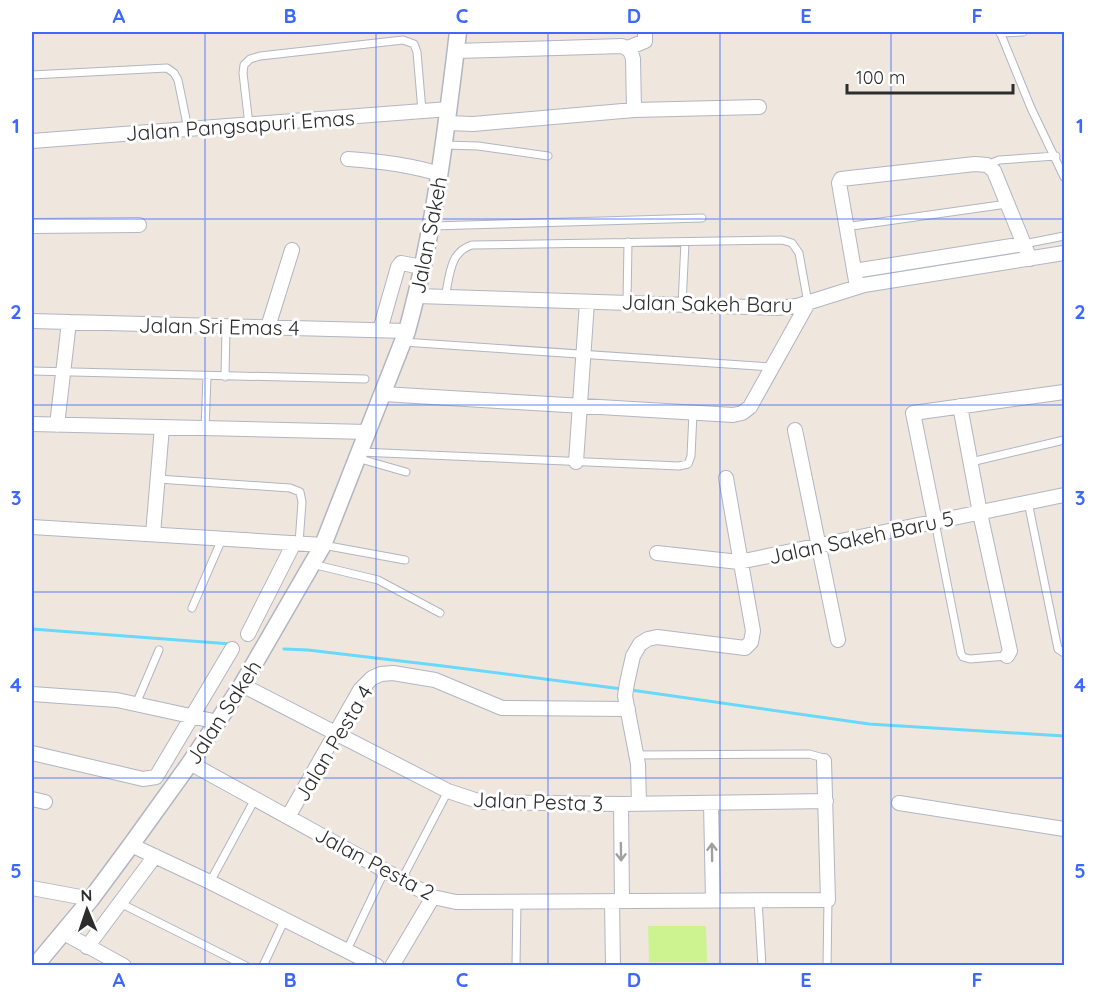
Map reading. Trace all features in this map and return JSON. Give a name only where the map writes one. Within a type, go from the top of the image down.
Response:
[{"type":"street","name":"Jalan Sakeh","points":[[35,966],[91,899],[190,763],[242,685],[323,545],[405,336],[417,296],[440,174],[458,32]]},
{"type":"street","points":[[628,48],[645,41],[645,32]]},
{"type":"street","points":[[456,51],[622,46],[628,48],[633,59],[634,111]]},
{"type":"street","name":"Jalan Pangsapuri Emas","points":[[32,141],[422,111],[473,124],[634,111],[759,106]]},
{"type":"street","points":[[348,159],[377,161],[440,174]]},
{"type":"street","points":[[857,287],[845,227],[839,183],[841,179],[975,164],[987,165],[994,171],[1030,259]]},
{"type":"street","points":[[32,226],[139,225]]},
{"type":"street","points":[[854,271],[1024,244]]},
{"type":"street","points":[[268,327],[292,250]]},
{"type":"street","name":"Jalan Sakeh Baru","points":[[417,296],[776,308],[797,306],[857,287],[1065,253]]},
{"type":"street","points":[[380,330],[398,267],[401,263],[422,267]]},
{"type":"street","points":[[576,462],[587,302]]},
{"type":"street","points":[[383,394],[733,416],[750,407],[808,303]]},
{"type":"street","name":"Jalan Sri Emas 4","points":[[32,321],[380,330],[405,336]]},
{"type":"street","points":[[57,424],[69,322]]},
{"type":"street","points":[[935,522],[912,416],[916,412],[1065,392]]},
{"type":"street","points":[[960,406],[1010,651],[1007,656]]},
{"type":"street","points":[[32,424],[368,432]]},
{"type":"street","points":[[153,534],[162,427]]},
{"type":"street","points":[[795,430],[838,640]]},
{"type":"street","points":[[639,804],[637,755],[627,696],[633,656],[640,644],[657,637],[745,648],[751,642],[753,631],[726,478]]},
{"type":"street","name":"Jalan Sakeh Baru 5","points":[[657,553],[740,562],[1065,495]]},
{"type":"street","points":[[32,527],[323,545]]},
{"type":"street","points":[[248,634],[296,543]]},
{"type":"street","points":[[32,753],[151,779],[159,774],[232,649]]},
{"type":"street","name":"Jalan Pesta 4","points":[[288,817],[360,690],[372,678],[381,674],[435,680],[502,708],[627,696]]},
{"type":"street","name":"Jalan Pesta 3","points":[[242,685],[448,791],[480,802],[639,804],[826,801]]},
{"type":"street","points":[[32,694],[136,704],[218,722]]},
{"type":"street","points":[[824,761],[828,900]]},
{"type":"street","name":"Jalan Pesta 2","points":[[190,763],[433,897],[456,902],[828,900]]},
{"type":"street","points":[[711,803],[713,900]]},
{"type":"street","points":[[900,803],[1065,829]]},
{"type":"street","points":[[613,966],[621,804]]},
{"type":"street","points":[[132,845],[377,966]]},
{"type":"street","points":[[87,946],[155,856]]},
{"type":"street","points":[[32,888],[91,899]]},
{"type":"street","points":[[392,966],[433,897]]},
{"type":"street","points":[[64,933],[124,966]]},
{"type":"lane","points":[[1023,32],[1000,32],[1031,108],[1065,177]]},
{"type":"lane","points":[[249,125],[243,73],[244,65],[250,59],[404,40],[414,44],[417,52],[422,111]]},
{"type":"lane","points":[[32,75],[167,68],[178,80],[188,129]]},
{"type":"lane","points":[[444,145],[478,146],[548,156]]},
{"type":"lane","points":[[987,165],[999,159],[1056,156]]},
{"type":"lane","points":[[845,227],[1008,204]]},
{"type":"lane","points":[[430,226],[702,218]]},
{"type":"lane","points":[[1024,244],[1065,236]]},
{"type":"lane","points":[[445,297],[455,255],[461,248],[472,245],[782,240],[792,243],[799,253],[808,303]]},
{"type":"lane","points":[[627,303],[628,242]]},
{"type":"lane","points":[[682,305],[685,242]]},
{"type":"lane","points":[[225,377],[226,326]]},
{"type":"lane","points":[[405,336],[584,354],[774,367]]},
{"type":"lane","points":[[32,371],[364,379]]},
{"type":"lane","points":[[205,428],[207,376]]},
{"type":"lane","points":[[359,455],[679,466],[688,464],[691,456],[693,413]]},
{"type":"lane","points":[[970,462],[1065,440]]},
{"type":"lane","points":[[359,455],[406,472]]},
{"type":"lane","points":[[158,479],[290,488],[300,492],[302,502],[296,543]]},
{"type":"lane","points":[[1028,502],[1058,649],[1065,653]]},
{"type":"lane","points":[[935,522],[963,657],[1007,656]]},
{"type":"lane","points":[[192,608],[222,538]]},
{"type":"lane","points":[[323,545],[405,560]]},
{"type":"lane","points":[[312,564],[378,579],[440,613]]},
{"type":"lane","points":[[136,704],[159,650]]},
{"type":"lane","points":[[637,755],[809,754],[820,757],[824,761]]},
{"type":"lane","points":[[402,879],[448,791]]},
{"type":"lane","points":[[210,882],[255,799]]},
{"type":"lane","points":[[347,950],[385,870]]},
{"type":"lane","points":[[758,900],[762,966]]},
{"type":"lane","points":[[827,966],[828,900]]},
{"type":"lane","points":[[516,966],[517,902]]},
{"type":"lane","points":[[120,903],[246,966]]},
{"type":"lane","points":[[263,966],[285,919]]},
{"type":"green space","points":[[648,926],[706,926],[707,962],[649,962]]},
{"type":"waterway","points":[[32,629],[231,644]]},
{"type":"waterway","points":[[284,649],[308,650],[622,689]]},
{"type":"waterway","points":[[631,690],[869,724],[1064,736]]}]
